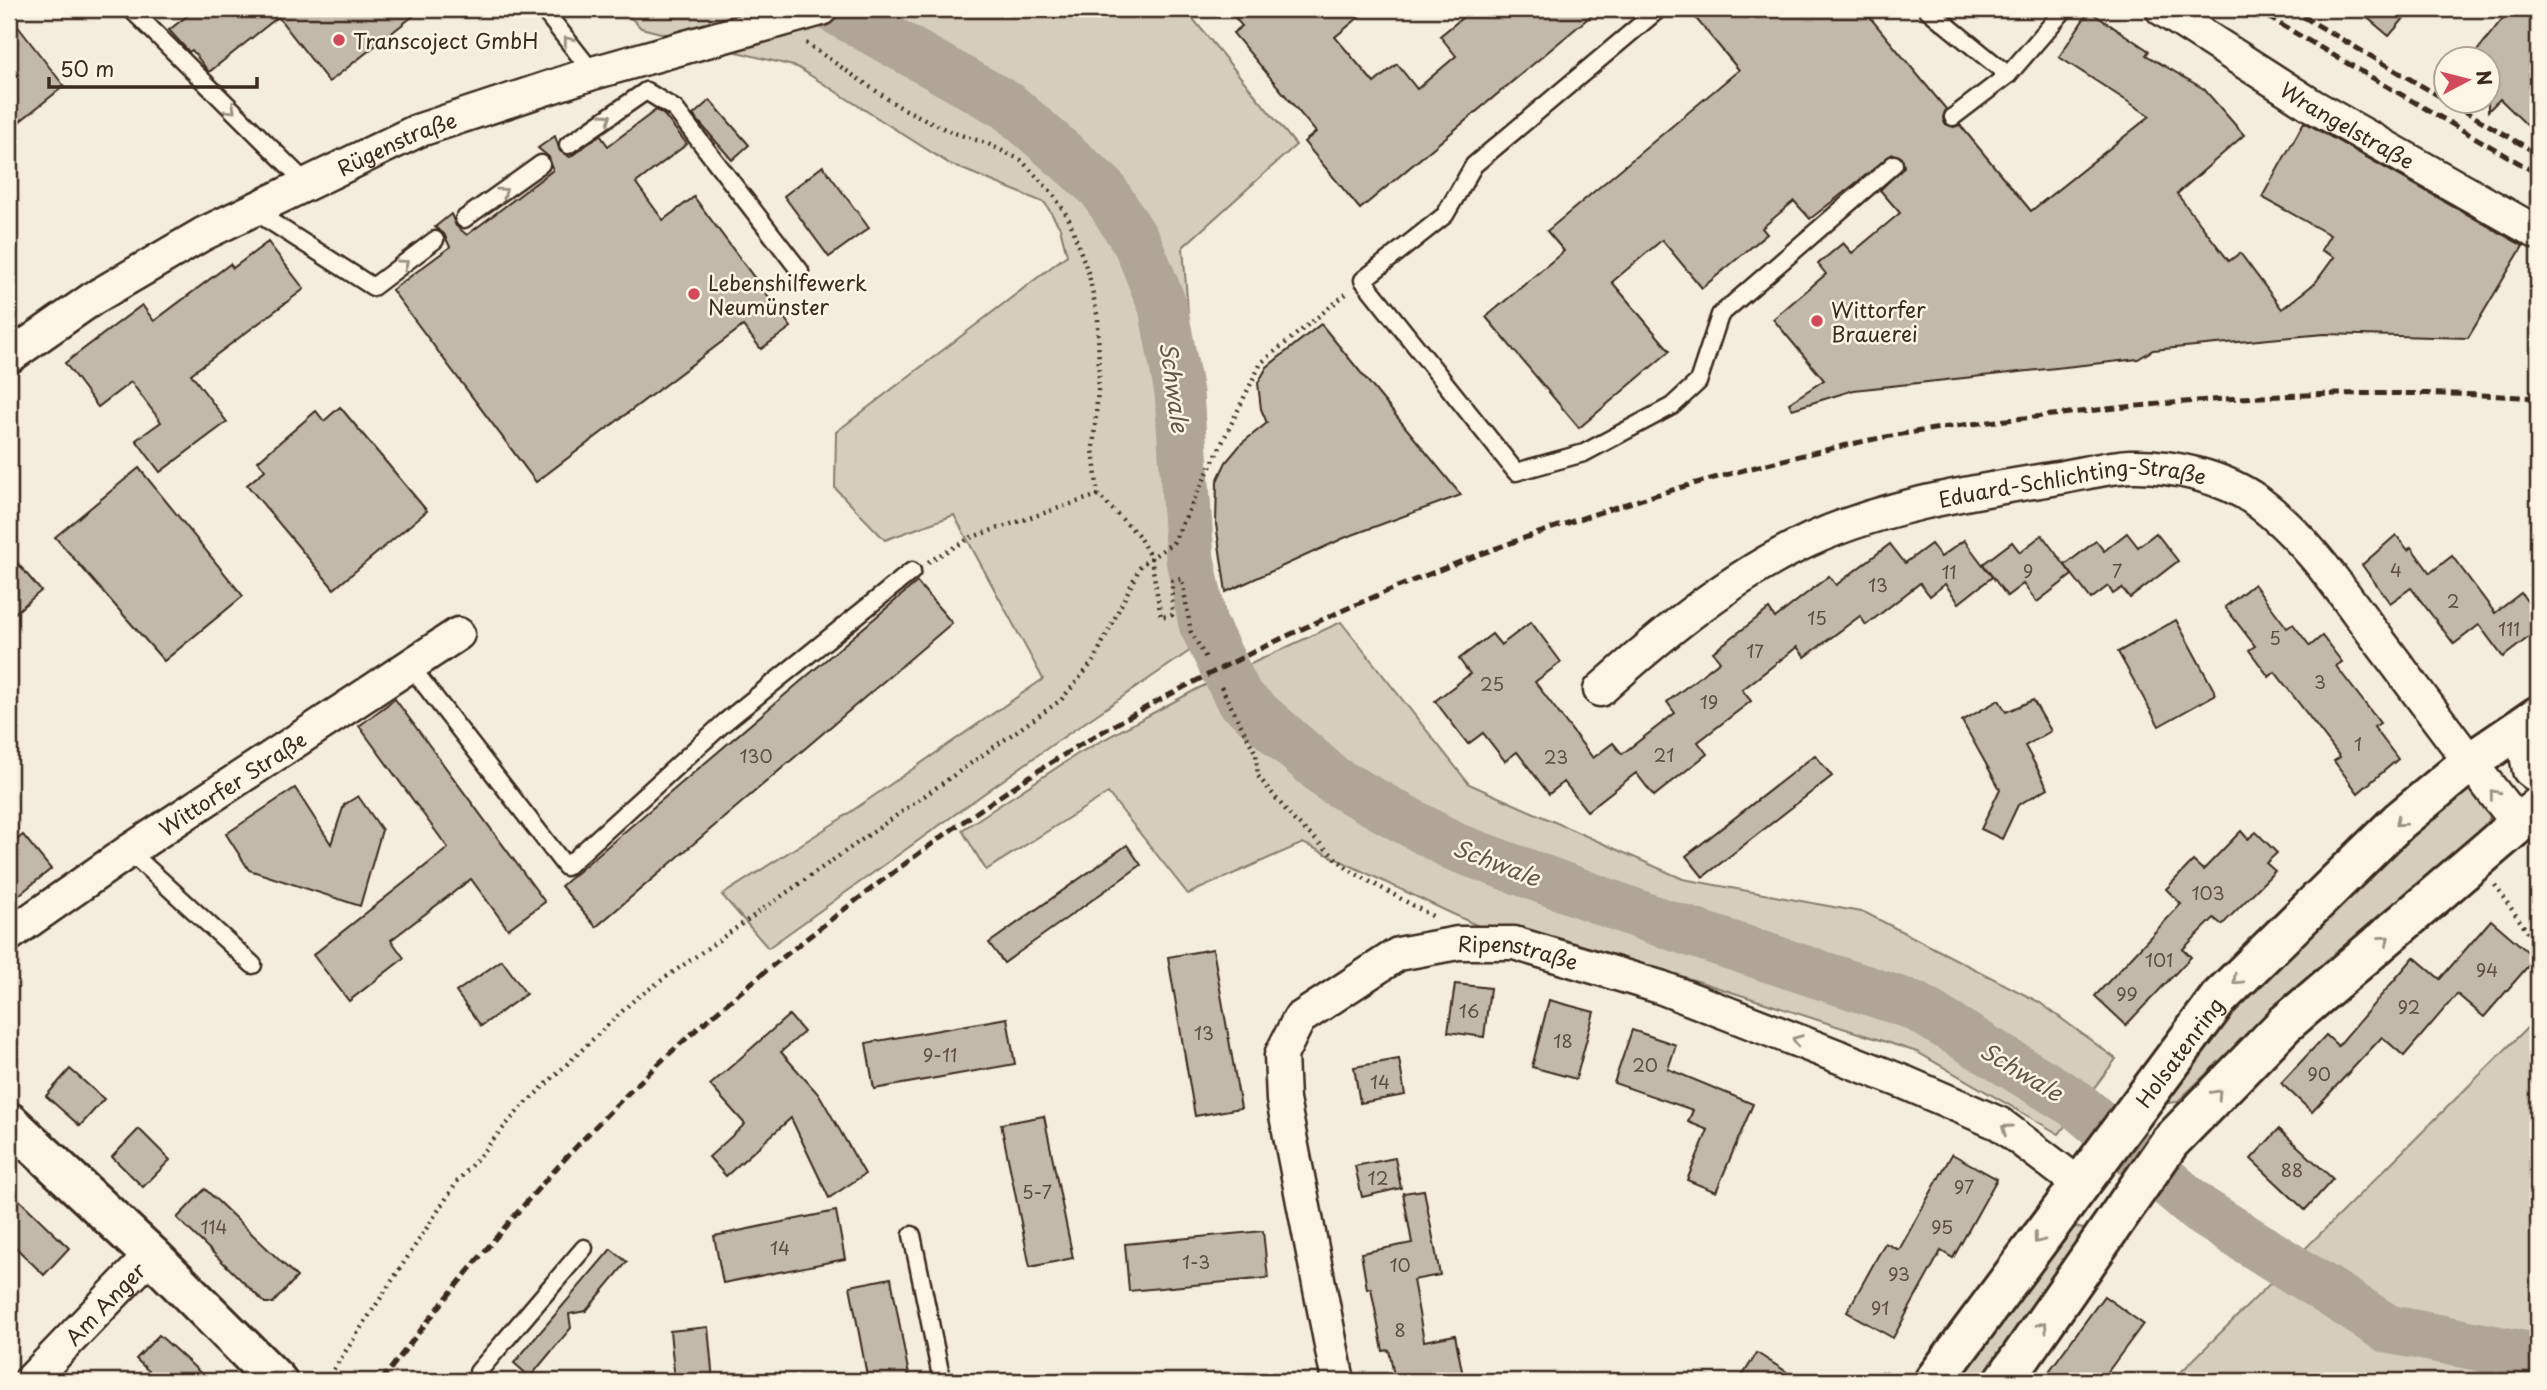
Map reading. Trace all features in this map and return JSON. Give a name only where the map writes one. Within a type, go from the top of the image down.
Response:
[{"type":"main road","name":"Holsatenring","points":[[1934,1381],[2219,998],[2399,821],[2469,763],[2536,718]]},
{"type":"main road","points":[[2004,1381],[2170,1143],[2285,1024],[2529,816]]},
{"type":"main road","points":[[9,1122],[151,1255],[277,1381]]},
{"type":"street","name":"Wrangelstraße","points":[[2162,9],[2313,106],[2538,233]]},
{"type":"street","name":"Rügenstraße","points":[[9,358],[92,299],[203,234],[417,131],[593,73],[797,15]]},
{"type":"street","name":"Eduard-Schlichting-Straße","points":[[1600,690],[1709,601],[1754,570],[1819,537],[1891,513],[1998,488],[2131,466],[2176,470],[2218,481],[2254,499],[2287,526],[2335,582],[2469,763]]},
{"type":"street","name":"Wittorfer Straße","points":[[9,935],[129,851],[458,634]]},
{"type":"street","name":"Holsatenring","points":[[2536,718],[2525,749],[2529,770],[2538,777]]},
{"type":"street","points":[[2469,763],[2529,816]]},
{"type":"street","name":"Ripenstraße","points":[[1338,1381],[1283,1100],[1281,1055],[1299,1018],[1398,954],[1458,943],[1514,943],[1660,987],[1906,1083],[2000,1124],[2087,1174]]},
{"type":"street","name":"Am Anger","points":[[30,1381],[151,1255]]},
{"type":"lane","points":[[131,9],[306,183]]},
{"type":"lane","points":[[543,9],[593,73]]},
{"type":"lane","points":[[1659,9],[1474,165],[1445,215],[1363,280],[1516,471],[1584,453],[1672,406],[1698,382],[1720,316],[1894,164]]},
{"type":"lane","points":[[1927,9],[2008,75]]},
{"type":"lane","points":[[1953,117],[2008,75],[2065,9]]},
{"type":"lane","points":[[646,91],[647,58]]},
{"type":"lane","points":[[568,145],[646,91]]},
{"type":"lane","points":[[646,91],[675,109],[800,271]]},
{"type":"lane","points":[[464,219],[541,164]]},
{"type":"lane","points":[[251,209],[373,287],[435,240]]},
{"type":"lane","points":[[411,667],[566,867],[726,722],[912,570]]},
{"type":"lane","points":[[129,851],[253,965]]},
{"type":"lane","points":[[912,1235],[942,1381]]},
{"type":"lane","points":[[478,1381],[478,1371],[584,1248]]},
{"type":"path","points":[[797,15],[898,106],[951,132],[986,143],[1021,160],[1057,201],[1080,243],[1098,319],[1099,379],[1093,449],[1098,495],[1138,535],[1152,558],[1161,617],[1172,615],[1172,581],[1182,579],[1191,632],[1206,658]]},
{"type":"path","points":[[326,1381],[457,1182],[518,1111],[635,999],[1061,700],[1093,662],[1141,565],[1173,543],[1261,363],[1363,280]]},
{"type":"path","points":[[912,570],[972,537],[1098,495]]},
{"type":"path","points":[[1221,687],[1256,754],[1258,776],[1294,821],[1349,870],[1442,922],[1458,943]]},
{"type":"path","points":[[2494,884],[2538,947]]},
{"type":"shaded area","points":[[622,9],[1185,9],[1296,145],[1183,247],[1213,635],[1049,747],[768,948],[722,895],[836,822],[1043,679],[954,515],[885,540],[835,488],[836,432],[1067,255],[1060,228],[1045,203],[950,164],[797,67],[641,28]]},
{"type":"shaded area","points":[[1341,622],[1469,784],[1683,879],[1866,913],[2039,1002],[2116,1059],[2059,1134],[1917,1052],[1666,971],[1514,943],[1303,843],[1188,894],[1108,793],[986,870],[962,830],[1079,753],[1199,688]]},
{"type":"shaded area","points":[[2471,786],[2491,813],[2487,825],[2258,1024],[2177,1102],[2168,1103],[2165,1099],[2206,1037],[2411,828]]},
{"type":"shaded area","points":[[2538,1017],[2538,1381],[2172,1381]]},
{"type":"shaded area","points":[[2070,1225],[2083,1229],[2086,1234],[1992,1381],[1953,1381]]},
{"type":"building","name":"Transcoject GmbH","points":[[196,9],[422,9],[329,82],[278,17],[209,72],[192,50],[189,52],[169,30]]},
{"type":"building","points":[[1228,9],[1369,9],[1335,37],[1374,83],[1397,64],[1417,89],[1456,56],[1440,36],[1473,9],[1599,9],[1360,209],[1304,142],[1316,132],[1233,33],[1242,26]]},
{"type":"building","points":[[1688,9],[1863,9],[1946,109],[1943,118],[1945,124],[1954,127],[1960,125],[2031,211],[2150,116],[2059,57],[2089,11],[2149,51],[2146,55],[2204,89],[2244,135],[2177,194],[2229,261],[2240,253],[2282,309],[2315,283],[2334,257],[2321,250],[2330,235],[2262,197],[2304,122],[2523,246],[2468,338],[2324,334],[2153,350],[2138,359],[1854,390],[1792,409],[1789,403],[1824,380],[1773,319],[1826,274],[1818,264],[1843,243],[1852,253],[1900,213],[1880,190],[1904,167],[1901,157],[1893,154],[1810,219],[1794,201],[1762,228],[1767,234],[1702,288],[1662,240],[1612,282],[1670,351],[1579,428],[1486,317],[1564,251],[1547,231],[1739,70]]},
{"type":"building","points":[[2357,9],[2412,9],[2389,36]]},
{"type":"building","points":[[2510,9],[2538,9],[2538,136],[2502,101],[2502,46],[2481,46]]},
{"type":"building","points":[[9,15],[64,86],[9,130]]},
{"type":"building","points":[[710,100],[749,145],[732,160],[693,115]]},
{"type":"building","name":"Lebenshilfewerk Neumünster","points":[[656,110],[664,115],[687,144],[636,183],[663,220],[694,197],[791,327],[761,349],[743,326],[536,482],[392,290],[450,247],[444,234],[435,227],[451,214],[456,226],[467,235],[553,170],[549,157],[538,148],[555,136],[560,151],[570,157],[600,135],[608,146]]},
{"type":"building","points":[[823,166],[869,228],[829,257],[784,196]]},
{"type":"building","points":[[268,242],[304,289],[191,374],[227,422],[160,472],[136,440],[161,422],[131,382],[98,407],[65,363],[142,305],[154,321],[230,264],[233,268]]},
{"type":"building","points":[[1321,324],[1461,495],[1344,538],[1226,592],[1216,524],[1217,481],[1226,462],[1242,443],[1267,423],[1261,409],[1258,383],[1267,367]]},
{"type":"building","points":[[340,407],[427,511],[334,589],[247,485],[265,470],[258,461],[316,411],[324,421]]},
{"type":"building","points":[[139,468],[243,596],[164,661],[55,537]]},
{"type":"building","points":[[2127,533],[2138,547],[2156,533],[2178,561],[2130,598],[2122,588],[2113,594],[2108,586],[2091,599],[2065,565],[2096,541],[2104,551]]},
{"type":"building","points":[[2042,535],[2072,575],[2037,602],[2023,584],[2007,596],[1983,564],[2012,542],[2020,552]]},
{"type":"building","points":[[2396,535],[2408,550],[2411,547],[2430,573],[2452,556],[2495,613],[2521,593],[2538,616],[2538,630],[2503,657],[2479,625],[2454,644],[2411,588],[2390,603],[2362,565]]},
{"type":"building","points":[[1964,540],[1992,577],[1959,603],[1945,584],[1930,596],[1920,583],[1866,625],[1860,616],[1805,657],[1797,647],[1742,690],[1751,701],[1698,742],[1707,754],[1654,796],[1636,773],[1587,811],[1564,782],[1549,794],[1517,752],[1505,761],[1483,733],[1468,744],[1435,701],[1470,674],[1459,659],[1492,634],[1501,645],[1531,622],[1561,662],[1535,682],[1593,758],[1613,743],[1622,754],[1675,713],[1667,702],[1720,661],[1713,652],[1769,609],[1775,618],[1829,576],[1836,585],[1890,544],[1905,563],[1931,544],[1941,557]]},
{"type":"building","points":[[9,553],[41,591],[9,618]]},
{"type":"building","points":[[917,582],[952,623],[596,927],[561,886]]},
{"type":"building","points":[[2254,584],[2287,628],[2293,624],[2310,646],[2322,636],[2342,662],[2336,666],[2380,723],[2374,727],[2398,759],[2358,793],[2334,761],[2340,757],[2275,672],[2269,677],[2249,650],[2255,646],[2225,607]]},
{"type":"building","points":[[2176,620],[2216,694],[2159,726],[2118,652]]},
{"type":"building","points":[[395,699],[545,902],[508,929],[471,879],[391,940],[404,958],[349,1001],[313,955],[448,848],[359,726]]},
{"type":"building","points":[[1999,700],[2006,712],[2033,700],[2051,731],[2025,746],[2048,788],[2018,805],[2002,839],[1981,829],[2000,789],[1962,721]]},
{"type":"building","points":[[1815,755],[1832,776],[1703,877],[1686,856]]},
{"type":"building","points":[[295,788],[331,844],[344,805],[358,796],[382,830],[360,906],[249,870],[226,834]]},
{"type":"building","points":[[2241,831],[2248,839],[2256,832],[2277,853],[2266,863],[2275,871],[2222,925],[2214,918],[2183,949],[2191,957],[2126,1025],[2095,996],[2181,904],[2166,889],[2193,861],[2203,870]]},
{"type":"building","points":[[23,835],[51,869],[9,903],[9,846]]},
{"type":"building","points":[[1127,845],[1141,865],[1004,963],[989,943]]},
{"type":"building","points":[[2491,920],[2535,958],[2484,1017],[2457,994],[2404,1056],[2382,1037],[2312,1112],[2281,1083],[2326,1035],[2338,1046],[2414,957],[2440,979]]},
{"type":"building","points":[[1213,949],[1241,1108],[1195,1116],[1168,957]]},
{"type":"building","points":[[502,960],[526,994],[481,1026],[456,992]]},
{"type":"building","points":[[1455,984],[1490,988],[1484,1037],[1448,1032]]},
{"type":"building","points":[[1549,1000],[1594,1012],[1576,1079],[1532,1067]]},
{"type":"building","points":[[789,1015],[804,1032],[781,1052],[820,1096],[865,1174],[829,1198],[791,1118],[726,1176],[709,1157],[745,1124],[710,1085]]},
{"type":"building","points":[[1007,1018],[1015,1064],[874,1089],[866,1043]]},
{"type":"building","points":[[1632,1030],[1676,1045],[1668,1069],[1753,1104],[1716,1192],[1687,1180],[1708,1130],[1688,1122],[1693,1110],[1614,1083]]},
{"type":"building","points":[[1399,1059],[1405,1095],[1360,1103],[1354,1067]]},
{"type":"building","points":[[70,1069],[104,1099],[80,1126],[46,1096]]},
{"type":"building","points":[[1044,1116],[1073,1258],[1030,1267],[1001,1124]]},
{"type":"building","points":[[139,1129],[170,1160],[143,1187],[112,1157]]},
{"type":"building","points":[[2279,1129],[2333,1179],[2305,1210],[2251,1159]]},
{"type":"building","points":[[1952,1154],[1997,1179],[1953,1258],[1941,1251],[1893,1338],[1847,1312],[1885,1243],[1899,1250]]},
{"type":"building","points":[[1395,1158],[1401,1188],[1362,1197],[1355,1166]]},
{"type":"building","points":[[205,1189],[297,1277],[273,1303],[265,1303],[177,1218]]},
{"type":"building","points":[[9,1190],[69,1248],[44,1275],[9,1241]]},
{"type":"building","points":[[1424,1190],[1440,1275],[1413,1280],[1424,1341],[1455,1335],[1464,1381],[1395,1381],[1389,1350],[1383,1351],[1371,1288],[1367,1289],[1361,1253],[1412,1243],[1403,1193]]},
{"type":"building","points":[[836,1211],[845,1259],[723,1283],[714,1236]]},
{"type":"building","points":[[1263,1231],[1268,1278],[1129,1291],[1125,1244]]},
{"type":"building","points":[[611,1249],[627,1262],[586,1311],[569,1314],[571,1328],[530,1377],[514,1363]]},
{"type":"building","points":[[891,1278],[910,1381],[868,1381],[850,1286]]},
{"type":"building","points":[[2104,1296],[2143,1324],[2101,1381],[2042,1381]]},
{"type":"building","points":[[708,1327],[713,1381],[675,1381],[670,1331]]},
{"type":"building","points":[[159,1335],[209,1381],[159,1381],[136,1359]]},
{"type":"building","points":[[1757,1353],[1801,1381],[1739,1381]]},
{"type":"waterway","name":"Schwale","points":[[834,9],[1008,106],[1102,188],[1138,245],[1163,307],[1179,393],[1190,559],[1203,624],[1239,698],[1333,780],[1455,847],[1654,920],[1915,1006],[2076,1104],[2200,1210],[2388,1329],[2538,1358]]},
{"type":"railway","points":[[2254,9],[2538,174]]},
{"type":"railway","points":[[2290,9],[2432,92]]},
{"type":"railway","points":[[2473,116],[2538,154]]},
{"type":"railway","points":[[381,1381],[518,1212],[591,1131],[668,1055],[756,979],[910,860],[1024,780],[1095,736],[1280,639],[1471,558],[1569,522],[1668,491],[1870,440],[2000,421],[2251,397],[2423,394],[2538,398]]},
{"type":"place","name":"Transcoject GmbH","points":[[339,40]]},
{"type":"place","name":"Lebenshilfewerk Neumünster","points":[[694,294]]},
{"type":"place","name":"Wittorfer Brauerei","points":[[1817,321]]}]
